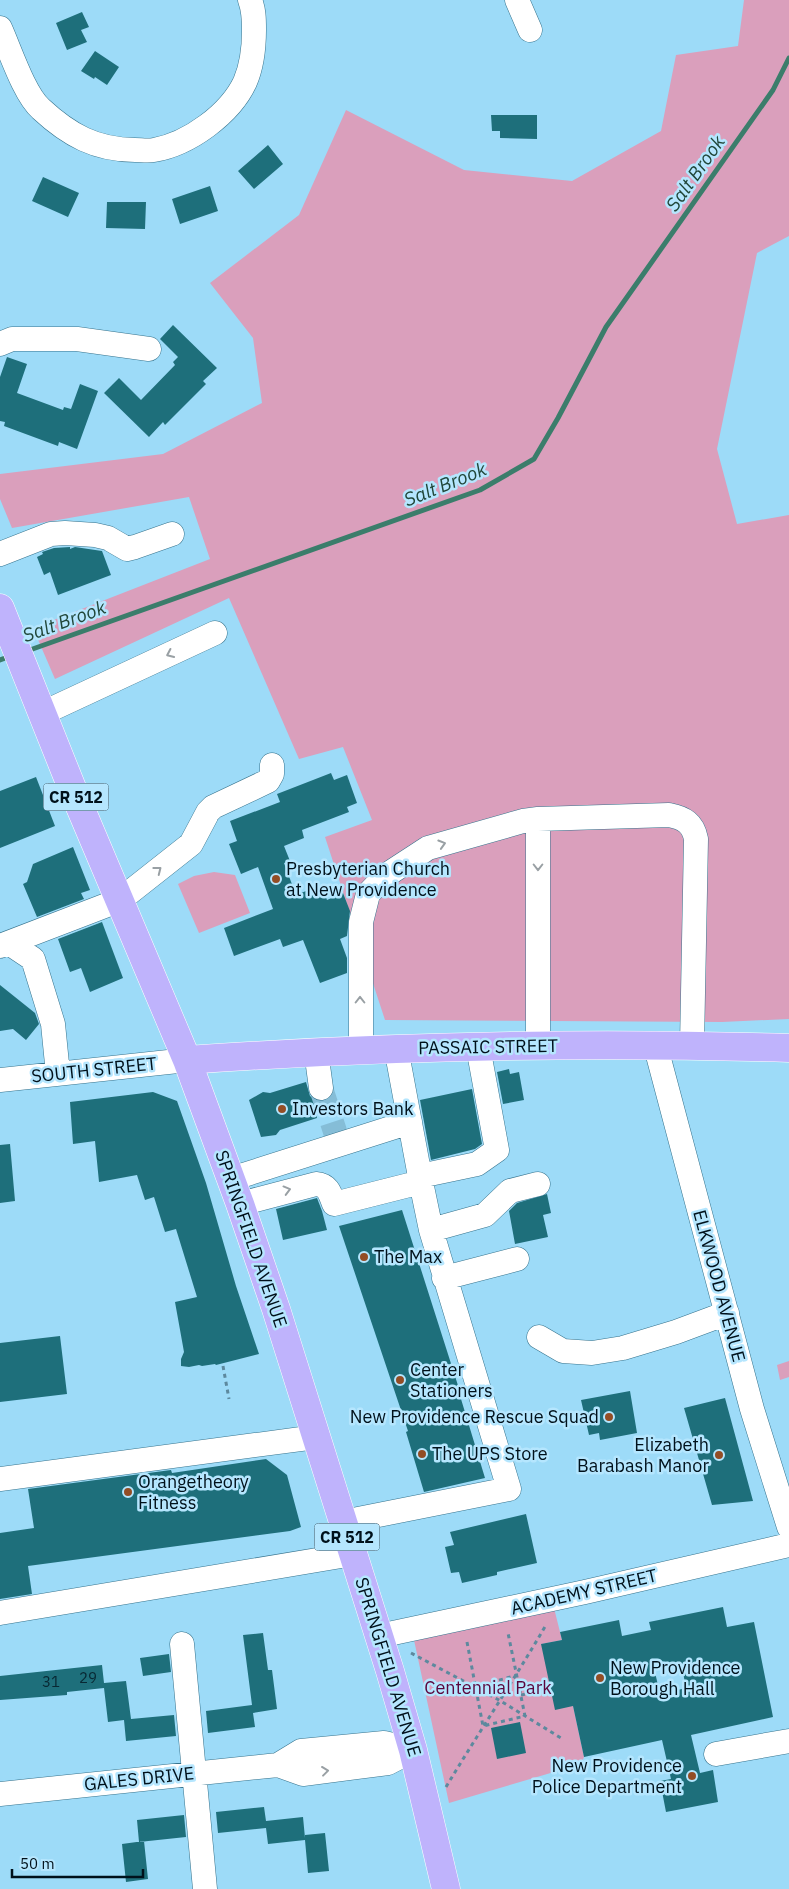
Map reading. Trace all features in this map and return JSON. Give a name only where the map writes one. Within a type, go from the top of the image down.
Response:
[{"type":"main road","name":"SPRINGFIELD AVENUE","points":[[0,608],[41,714],[187,1060],[236,1191],[276,1309],[379,1636],[413,1750],[446,1889]]},
{"type":"main road","name":"PASSAIC STREET","points":[[187,1060],[320,1079],[361,1049],[655,1044],[789,1048]]},
{"type":"street","points":[[0,28],[26,88],[39,108],[60,126],[99,146],[125,150],[154,150],[180,142],[202,130],[225,111],[245,82],[254,41],[253,8],[250,0]]},
{"type":"street","points":[[517,0],[530,30]]},
{"type":"street","points":[[0,344],[12,339],[77,339],[149,350]]},
{"type":"street","points":[[0,554],[51,534],[64,532],[77,532],[108,538],[126,549],[135,548],[172,534]]},
{"type":"street","points":[[41,714],[215,633]]},
{"type":"street","points":[[5,945],[120,900],[192,844],[208,812],[213,807],[268,781],[272,774],[272,765]]},
{"type":"street","points":[[361,1049],[361,922],[368,894],[385,876],[428,848],[515,823],[538,819],[669,815],[680,817],[688,822],[694,829],[696,839],[692,1045]]},
{"type":"street","points":[[538,819],[538,1046]]},
{"type":"street","points":[[5,945],[33,959],[52,1024],[58,1074]]},
{"type":"street","name":"ELKWOOD AVENUE","points":[[655,1044],[752,1409],[789,1527]]},
{"type":"street","points":[[236,1191],[316,1184],[326,1187],[334,1204],[477,1164],[497,1150],[478,1047]]},
{"type":"street","points":[[343,1522],[509,1489],[431,1230],[396,1048]]},
{"type":"street","name":"SOUTH STREET","points":[[0,1080],[187,1060]]},
{"type":"street","points":[[236,1191],[410,1122]]},
{"type":"street","points":[[431,1230],[485,1215],[510,1191],[538,1184]]},
{"type":"street","points":[[444,1278],[517,1260]]},
{"type":"street","points":[[539,1337],[563,1351],[592,1353],[624,1348],[676,1332],[726,1313]]},
{"type":"street","points":[[0,1478],[316,1437]]},
{"type":"street","name":"ACADEMY STREET","points":[[379,1636],[789,1546]]},
{"type":"street","points":[[0,1613],[353,1554]]},
{"type":"street","points":[[182,1644],[205,1889]]},
{"type":"street","points":[[716,1754],[789,1741]]},
{"type":"street","name":"GALES DRIVE","points":[[0,1794],[278,1765],[303,1774],[388,1763],[413,1750]]},
{"type":"path","points":[[223,1366],[229,1399]]},
{"type":"path","points":[[446,1787],[499,1700],[517,1675],[546,1625]]},
{"type":"path","points":[[508,1633],[525,1716]]},
{"type":"path","points":[[467,1642],[483,1726]]},
{"type":"path","points":[[411,1653],[499,1700],[561,1738]]},
{"type":"path","points":[[475,1687],[517,1675]]},
{"type":"path","points":[[521,1695],[551,1689]]},
{"type":"path","points":[[483,1726],[525,1716]]},
{"type":"green space","points":[[744,0],[789,0],[789,236],[757,253],[717,449],[737,524],[789,515],[789,1019],[722,1022],[385,1020],[325,837],[372,820],[343,747],[299,759],[229,598],[55,679],[33,628],[210,559],[189,497],[12,528],[0,499],[0,474],[163,454],[262,403],[253,338],[210,283],[299,215],[346,110],[464,170],[572,181],[661,131],[676,55],[738,46]]},
{"type":"green space","points":[[214,872],[235,875],[250,913],[199,933],[178,884],[194,876]]},
{"type":"green space","points":[[789,1361],[789,1377],[780,1380],[777,1365]]},
{"type":"green space","name":"Centennial Park","points":[[554,1608],[562,1640],[542,1644],[573,1706],[584,1757],[581,1764],[449,1803],[414,1640]]},
{"type":"building","points":[[82,12],[89,27],[81,30],[87,42],[67,50],[56,23]]},
{"type":"building","points":[[95,51],[119,67],[107,85],[81,71]]},
{"type":"building","points":[[491,115],[537,115],[537,139],[500,138],[500,131],[492,131]]},
{"type":"building","points":[[268,145],[283,164],[254,189],[238,171]]},
{"type":"building","points":[[43,177],[79,193],[68,217],[32,201]]},
{"type":"building","points":[[210,186],[218,211],[180,224],[172,199]]},
{"type":"building","points":[[107,202],[146,202],[145,229],[106,228]]},
{"type":"building","points":[[173,325],[217,368],[203,381],[206,384],[165,425],[163,422],[149,437],[104,393],[119,378],[141,400],[175,365],[173,362],[178,357],[160,339]]},
{"type":"building","points":[[7,357],[27,364],[17,393],[63,410],[64,407],[71,409],[80,384],[98,391],[77,449],[59,442],[58,446],[4,426],[5,422],[0,421],[0,377]]},
{"type":"building","points":[[70,547],[70,549],[75,547],[102,551],[111,575],[58,595],[50,572],[44,575],[37,557],[43,554],[42,552],[54,548]]},
{"type":"building","name":"Presbyterian Church at New Providence","points":[[331,773],[334,780],[347,775],[357,803],[347,807],[349,812],[302,830],[304,838],[284,846],[290,861],[284,863],[296,895],[321,885],[327,900],[343,893],[350,911],[347,936],[340,939],[347,958],[347,973],[320,983],[303,940],[283,947],[280,939],[234,956],[224,928],[273,909],[258,867],[241,874],[229,844],[237,841],[230,821],[280,802],[277,794]]},
{"type":"building","points":[[36,777],[55,826],[0,848],[0,791]]},
{"type":"building","points":[[73,847],[90,890],[81,893],[84,899],[37,917],[23,884],[27,882],[33,864]]},
{"type":"building","points":[[102,922],[123,978],[90,992],[81,968],[70,972],[58,939]]},
{"type":"building","points":[[0,985],[35,1013],[39,1024],[26,1040],[13,1029],[0,1031]]},
{"type":"building","points":[[509,1069],[510,1074],[519,1072],[524,1100],[503,1104],[497,1072]]},
{"type":"building","points":[[306,1082],[310,1096],[315,1100],[323,1102],[330,1099],[334,1093],[337,1106],[316,1113],[317,1118],[280,1130],[276,1135],[261,1137],[249,1100],[263,1092],[270,1093]]},
{"type":"building","points":[[472,1089],[482,1144],[475,1149],[431,1160],[420,1100]]},
{"type":"building","points":[[153,1092],[177,1101],[206,1183],[236,1286],[259,1354],[216,1365],[181,1366],[184,1352],[175,1302],[197,1297],[176,1229],[165,1232],[154,1197],[145,1200],[137,1175],[99,1182],[95,1141],[73,1144],[70,1102]]},
{"type":"building","points":[[10,1144],[15,1201],[0,1203],[0,1145]]},
{"type":"building","points":[[547,1194],[551,1213],[543,1215],[548,1237],[515,1244],[509,1211],[517,1203]]},
{"type":"building","points":[[317,1198],[327,1230],[283,1240],[276,1209]]},
{"type":"building","points":[[402,1210],[462,1398],[485,1478],[424,1492],[406,1432],[408,1431],[339,1226]]},
{"type":"building","points":[[60,1336],[67,1394],[0,1402],[0,1343]]},
{"type":"building","name":"New Providence Rescue Squad","points":[[630,1391],[637,1433],[600,1440],[599,1433],[589,1435],[581,1400]]},
{"type":"building","name":"Elizabeth Barabash Manor","points":[[725,1398],[753,1501],[712,1505],[684,1408]]},
{"type":"building","points":[[266,1459],[287,1475],[301,1527],[290,1531],[28,1566],[32,1594],[0,1599],[0,1533],[34,1528],[28,1489],[171,1470],[172,1473]]},
{"type":"building","points":[[526,1514],[537,1563],[497,1572],[497,1575],[462,1583],[459,1572],[451,1573],[445,1547],[454,1545],[450,1532]]},
{"type":"building","name":"New Providence Borough Hall","points":[[723,1607],[727,1627],[754,1622],[773,1717],[691,1735],[700,1773],[713,1770],[718,1802],[666,1812],[660,1781],[671,1779],[662,1740],[584,1757],[573,1706],[555,1710],[541,1644],[562,1640],[560,1632],[619,1620],[622,1636],[651,1630],[649,1622]],"holes":[[[681,1662],[686,1688],[660,1694],[654,1668]]]},
{"type":"building","points":[[263,1633],[268,1670],[272,1670],[277,1709],[253,1713],[255,1727],[208,1733],[206,1711],[252,1705],[243,1635]]},
{"type":"building","points":[[169,1654],[171,1672],[143,1676],[140,1658]]},
{"type":"building","points":[[102,1665],[104,1683],[126,1681],[131,1719],[174,1715],[176,1736],[126,1741],[124,1720],[108,1722],[104,1688],[67,1692],[67,1695],[0,1700],[0,1676]]},
{"type":"building","points":[[520,1722],[526,1753],[497,1759],[491,1728]]},
{"type":"building","points":[[264,1807],[266,1821],[303,1817],[305,1838],[305,1835],[325,1833],[329,1871],[308,1873],[305,1840],[268,1844],[266,1828],[218,1833],[216,1812]]},
{"type":"building","points":[[184,1815],[186,1837],[139,1842],[137,1820]]},
{"type":"building","points":[[144,1841],[148,1879],[126,1882],[122,1844]]},
{"type":"waterway","name":"Salt Brook","points":[[27,651],[480,490],[534,459],[606,327],[773,90],[789,58]]},
{"type":"waterway","name":"Salt Brook","points":[[0,660],[11,656]]},
{"type":"tunnel","points":[[321,1088],[339,1144]]},
{"type":"place","name":"Presbyterian Church at New Providence","points":[[276,879]]},
{"type":"place","name":"Investors Bank","points":[[282,1109]]},
{"type":"place","name":"The Max","points":[[364,1257]]},
{"type":"place","name":"Center Stationers","points":[[400,1380]]},
{"type":"place","name":"New Providence Rescue Squad","points":[[609,1417]]},
{"type":"place","name":"The UPS Store","points":[[422,1454]]},
{"type":"place","name":"Elizabeth Barabash Manor","points":[[719,1455]]},
{"type":"place","name":"Orangetheory Fitness","points":[[128,1492]]},
{"type":"place","name":"New Providence Borough Hall","points":[[600,1678]]},
{"type":"place","name":"New Providence Police Department","points":[[692,1776]]}]
